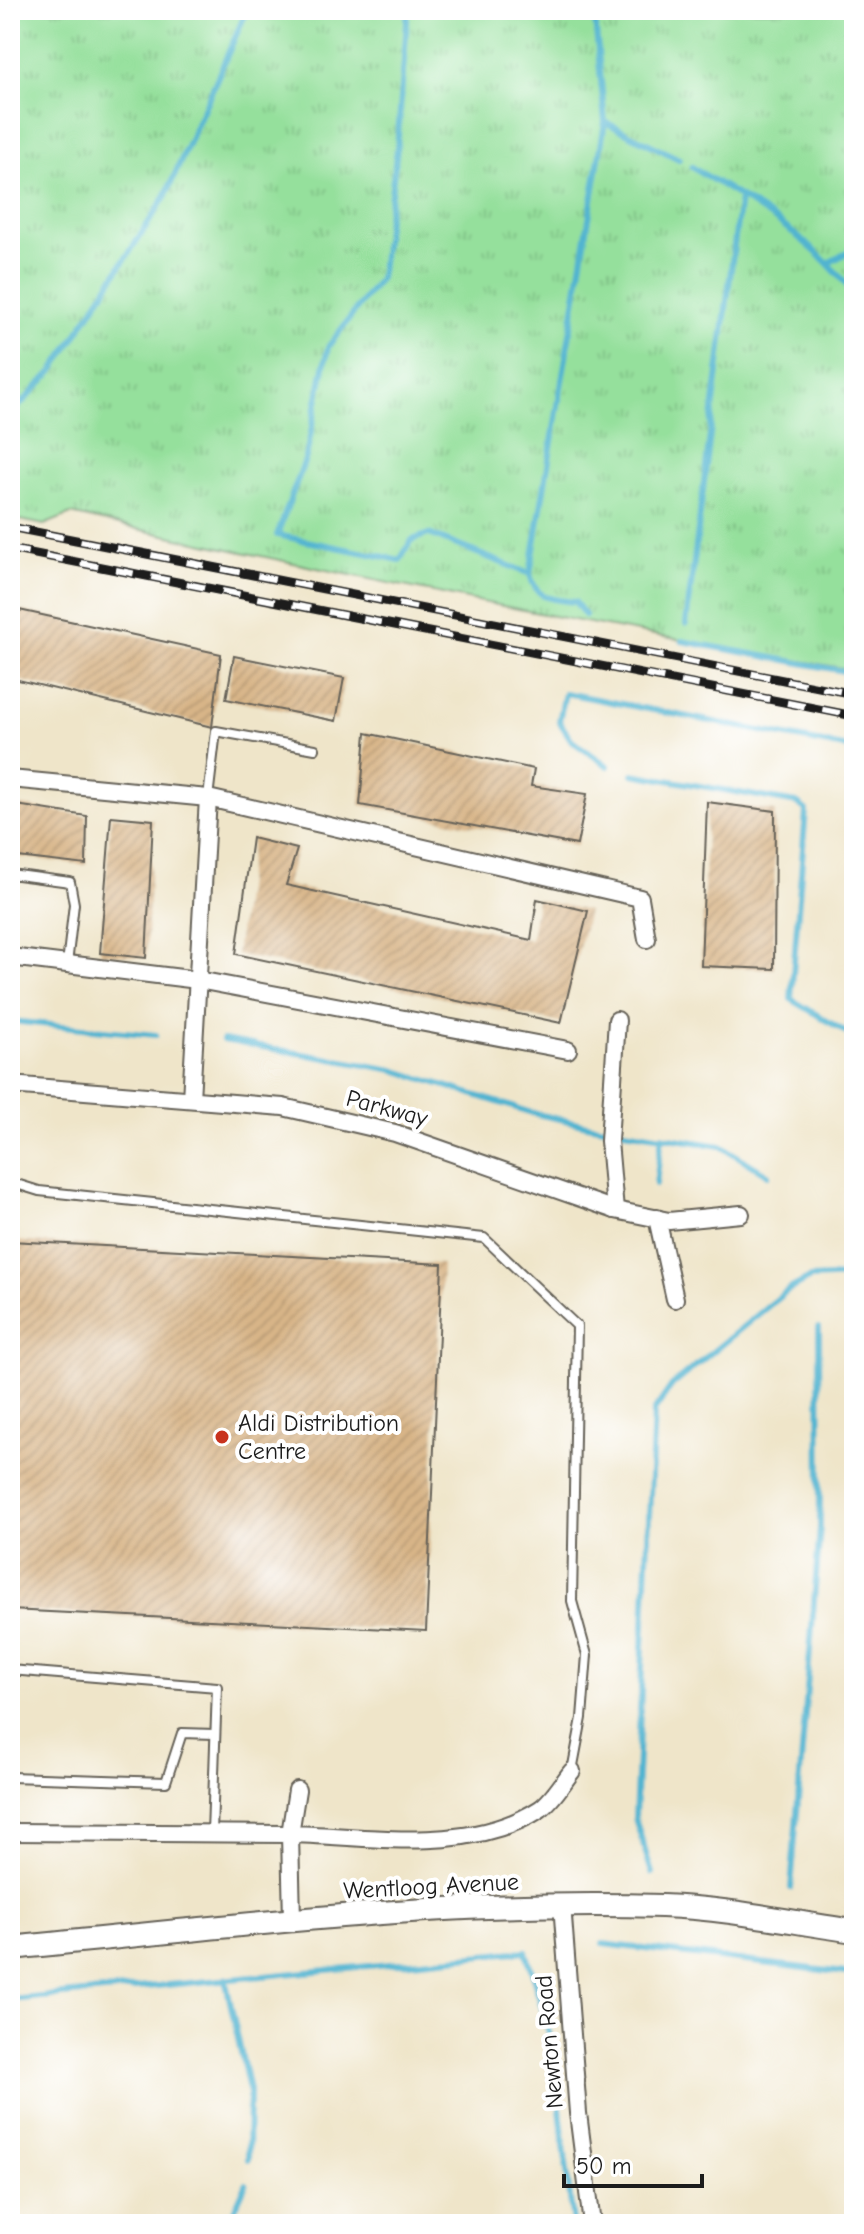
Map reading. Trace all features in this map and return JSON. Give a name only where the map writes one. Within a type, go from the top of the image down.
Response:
[{"type":"main road","name":"Wentloog Avenue","points":[[10,1948],[292,1920],[562,1904],[666,1906],[854,1931]]},
{"type":"street","points":[[10,779],[208,798],[640,898],[647,939]]},
{"type":"street","points":[[191,1099],[208,798]]},
{"type":"street","points":[[10,957],[198,980],[568,1050]]},
{"type":"street","points":[[615,1210],[609,1141],[617,1020]]},
{"type":"street","name":"Parkway","points":[[10,1085],[283,1107],[395,1133],[615,1210],[657,1218],[697,1220],[741,1214]]},
{"type":"street","points":[[657,1218],[675,1299]]},
{"type":"street","points":[[10,1832],[447,1838],[498,1830],[543,1807],[572,1771]]},
{"type":"street","points":[[292,1920],[290,1834],[297,1790]]},
{"type":"street","name":"Newton Road","points":[[562,1904],[578,2113],[592,2224]]},
{"type":"lane","points":[[208,798],[216,731],[315,749]]},
{"type":"lane","points":[[10,874],[70,882],[74,904],[67,964]]},
{"type":"lane","points":[[10,1182],[39,1191],[484,1238],[577,1326],[572,1601],[587,1655],[582,1718],[572,1771]]},
{"type":"lane","points":[[10,1670],[217,1687],[212,1834]]},
{"type":"lane","points":[[10,1777],[166,1782],[182,1733],[215,1734]]},
{"type":"green space","points":[[10,10],[854,10],[854,670],[461,598],[71,514],[44,525],[10,518]]},
{"type":"building","points":[[10,608],[221,654],[212,727],[10,678]]},
{"type":"building","points":[[234,656],[344,678],[336,721],[226,699]]},
{"type":"building","points":[[366,733],[534,769],[531,786],[587,794],[577,845],[360,805]]},
{"type":"building","points":[[707,802],[775,811],[774,969],[701,966]]},
{"type":"building","points":[[10,804],[87,816],[86,865],[10,856]]},
{"type":"building","points":[[111,816],[153,820],[146,958],[100,953]]},
{"type":"building","points":[[252,838],[297,849],[286,885],[531,940],[537,899],[588,911],[561,1023],[236,954]]},
{"type":"building","name":"Aldi Distribution Centre","points":[[10,1241],[442,1264],[426,1631],[10,1610]]},
{"type":"waterway","points":[[10,415],[53,371],[165,197],[247,10]]},
{"type":"waterway","points":[[408,10],[397,148],[380,278],[328,347],[306,457],[277,535],[400,560],[412,540],[429,534],[530,574]]},
{"type":"waterway","points":[[585,615],[575,602],[546,597],[536,589],[530,574],[605,122],[594,10]]},
{"type":"waterway","points":[[605,122],[679,159]]},
{"type":"waterway","points":[[692,167],[799,238],[837,273],[854,294]]},
{"type":"waterway","points":[[686,624],[740,198]]},
{"type":"waterway","points":[[830,262],[854,249]]},
{"type":"waterway","points":[[682,641],[854,673]]},
{"type":"waterway","points":[[608,766],[572,741],[559,721],[565,693],[854,749]]},
{"type":"waterway","points":[[633,774],[797,803],[806,810],[791,999],[854,1037]]},
{"type":"waterway","points":[[10,1021],[156,1035]]},
{"type":"waterway","points":[[223,1040],[394,1070],[532,1113],[592,1126],[721,1146],[768,1175]]},
{"type":"waterway","points":[[656,1184],[662,1136]]},
{"type":"waterway","points":[[652,1873],[635,1818],[654,1411],[672,1385],[788,1290],[810,1278],[854,1276]]},
{"type":"waterway","points":[[791,1888],[820,1527],[819,1328]]},
{"type":"waterway","points":[[603,1944],[854,1974]]},
{"type":"waterway","points":[[10,2000],[526,1951],[553,2047],[573,2224]]},
{"type":"waterway","points":[[225,1978],[249,2090],[248,2159]]},
{"type":"waterway","points":[[228,2224],[246,2184]]},
{"type":"railway","points":[[10,527],[854,694]]},
{"type":"railway","points":[[10,549],[854,716]]},
{"type":"place","name":"Aldi Distribution Centre","points":[[222,1437]]}]
